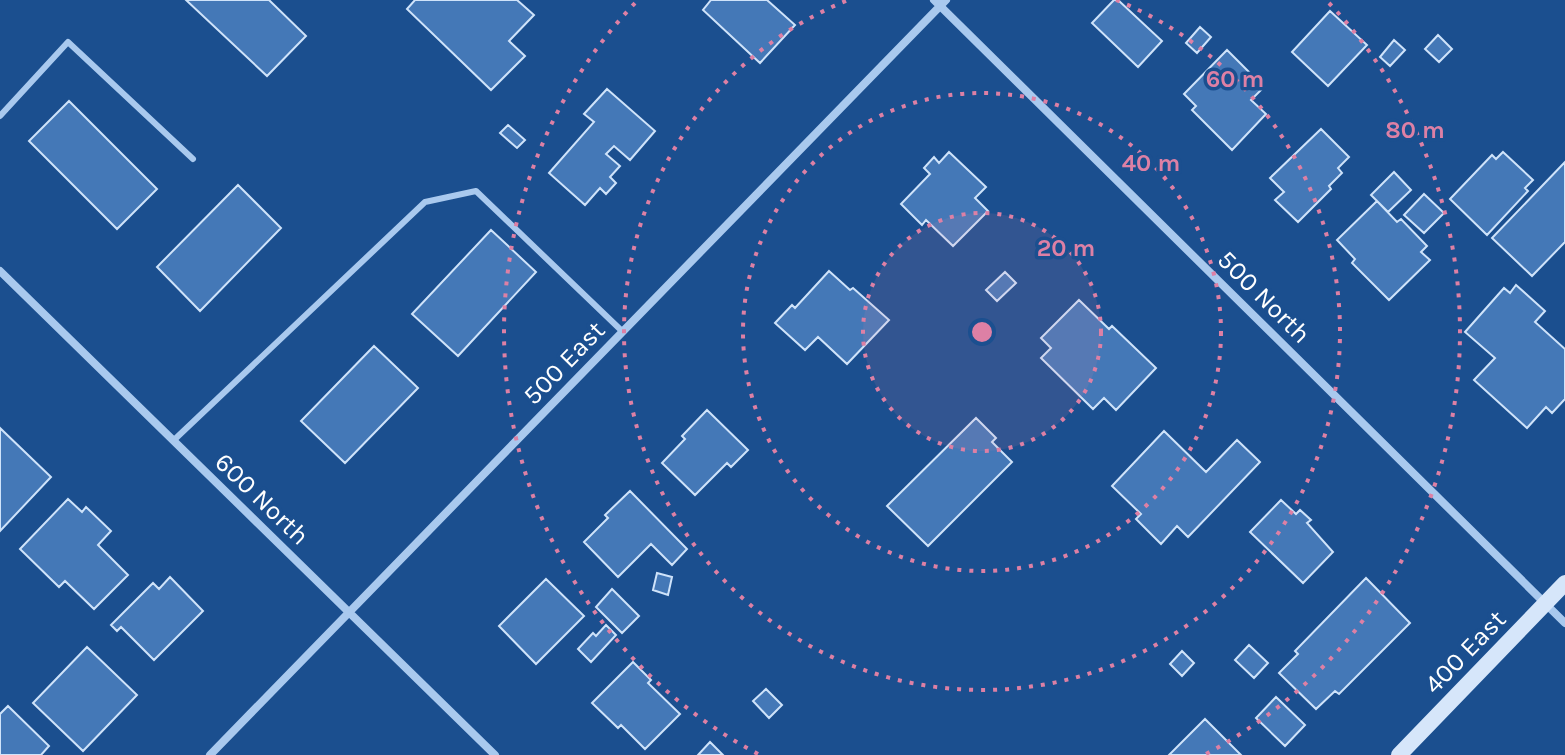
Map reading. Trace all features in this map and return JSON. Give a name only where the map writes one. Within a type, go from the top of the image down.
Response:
[{"type":"street","name":"500 East","points":[[210,755],[940,2]]},
{"type":"street","name":"500 North","points":[[940,2],[1565,623]]},
{"type":"street","name":"600 North","points":[[0,271],[495,755]]},
{"type":"street","name":"400 East","points":[[1399,755],[1565,583]]},
{"type":"lane","points":[[0,116],[68,42],[193,159]]},
{"type":"lane","points":[[174,440],[425,202],[476,191],[623,332]]},
{"type":"building","points":[[186,0],[269,0],[306,36],[267,76]]},
{"type":"building","points":[[415,0],[517,0],[534,15],[509,41],[525,56],[491,90],[407,9]]},
{"type":"building","points":[[711,0],[767,0],[795,25],[760,63],[703,10]]},
{"type":"building","points":[[1114,0],[1118,0],[1162,41],[1138,67],[1092,23]]},
{"type":"building","points":[[1330,11],[1367,45],[1328,86],[1292,52]]},
{"type":"building","points":[[1200,27],[1211,37],[1197,53],[1186,43]]},
{"type":"building","points":[[1438,35],[1452,49],[1439,62],[1425,49]]},
{"type":"building","points":[[1394,40],[1405,50],[1390,66],[1380,57]]},
{"type":"building","points":[[1227,50],[1264,87],[1251,100],[1266,114],[1232,150],[1192,110],[1196,106],[1184,94]]},
{"type":"building","points":[[607,89],[655,131],[630,160],[614,146],[606,154],[620,166],[610,177],[616,183],[606,194],[600,188],[585,205],[549,173],[594,122],[584,114]]},
{"type":"building","points":[[69,101],[157,189],[117,229],[29,141]]},
{"type":"building","points":[[508,125],[525,140],[517,148],[500,133]]},
{"type":"building","points":[[1321,129],[1349,157],[1338,168],[1342,173],[1329,186],[1331,189],[1298,222],[1275,200],[1284,192],[1270,178]]},
{"type":"building","points":[[949,152],[986,187],[975,198],[988,211],[953,246],[926,220],[922,225],[901,204],[930,174],[924,168],[934,157],[939,163]]},
{"type":"building","points":[[1503,152],[1533,180],[1525,188],[1528,191],[1487,235],[1450,199],[1492,155],[1496,159]]},
{"type":"building","points":[[1565,162],[1565,242],[1532,276],[1492,238]]},
{"type":"building","points":[[1394,172],[1411,190],[1388,212],[1371,195]]},
{"type":"building","points":[[238,185],[281,228],[200,311],[157,267]]},
{"type":"building","points":[[1424,194],[1444,213],[1424,233],[1404,215]]},
{"type":"building","points":[[1377,201],[1397,222],[1401,219],[1427,246],[1421,252],[1430,260],[1389,300],[1352,263],[1355,259],[1337,240]]},
{"type":"building","points":[[491,230],[536,272],[458,356],[412,314]]},
{"type":"building","points":[[829,271],[889,320],[847,364],[818,337],[805,350],[775,323],[792,305],[795,308]]},
{"type":"building","points":[[1005,272],[1016,283],[997,301],[986,290]]},
{"type":"building","points":[[1516,285],[1545,311],[1535,322],[1565,349],[1565,399],[1552,413],[1546,407],[1527,428],[1474,380],[1495,358],[1465,332],[1504,288],[1510,293]]},
{"type":"building","points":[[1079,300],[1156,368],[1116,410],[1104,398],[1093,409],[1041,358],[1051,348],[1041,338]]},
{"type":"building","points":[[374,346],[418,388],[345,463],[301,421]]},
{"type":"building","points":[[707,410],[748,450],[731,467],[727,463],[695,495],[662,463]]},
{"type":"building","points":[[976,418],[996,438],[992,442],[1012,462],[928,546],[887,506]]},
{"type":"building","points":[[0,428],[51,477],[0,531]]},
{"type":"building","points":[[1164,431],[1206,472],[1237,440],[1260,462],[1188,537],[1177,526],[1161,544],[1136,519],[1141,514],[1112,486]]},
{"type":"building","points":[[630,491],[687,549],[672,565],[651,544],[618,577],[584,542],[608,518],[605,515]]},
{"type":"building","points":[[68,499],[82,512],[86,507],[111,531],[98,545],[128,575],[94,609],[65,581],[59,587],[20,549]]},
{"type":"building","points":[[1281,500],[1296,514],[1300,510],[1311,520],[1307,523],[1333,552],[1303,583],[1250,532]]},
{"type":"building","points":[[657,573],[672,577],[668,595],[653,590]]},
{"type":"building","points":[[170,577],[203,611],[154,660],[121,627],[117,631],[111,625],[153,583],[159,589]]},
{"type":"building","points":[[1366,578],[1410,623],[1339,694],[1335,691],[1316,709],[1279,673],[1298,654],[1295,651]]},
{"type":"building","points":[[546,579],[584,616],[536,664],[499,626]]},
{"type":"building","points":[[612,589],[639,616],[622,633],[596,607]]},
{"type":"building","points":[[606,625],[616,635],[591,662],[578,649]]},
{"type":"building","points":[[1249,645],[1268,663],[1254,678],[1235,660]]},
{"type":"building","points":[[87,647],[137,695],[83,751],[33,703]]},
{"type":"building","points":[[1182,651],[1194,663],[1182,676],[1170,664]]},
{"type":"building","points":[[633,662],[651,680],[648,683],[680,714],[645,749],[592,703]]},
{"type":"building","points":[[766,689],[782,705],[769,718],[753,701]]},
{"type":"building","points":[[1276,697],[1305,725],[1285,746],[1256,718]]},
{"type":"building","points":[[8,706],[49,746],[41,755],[0,755],[0,714]]},
{"type":"building","points":[[1205,719],[1241,755],[1169,755]]},
{"type":"building","points":[[710,742],[723,755],[698,755]]}]
